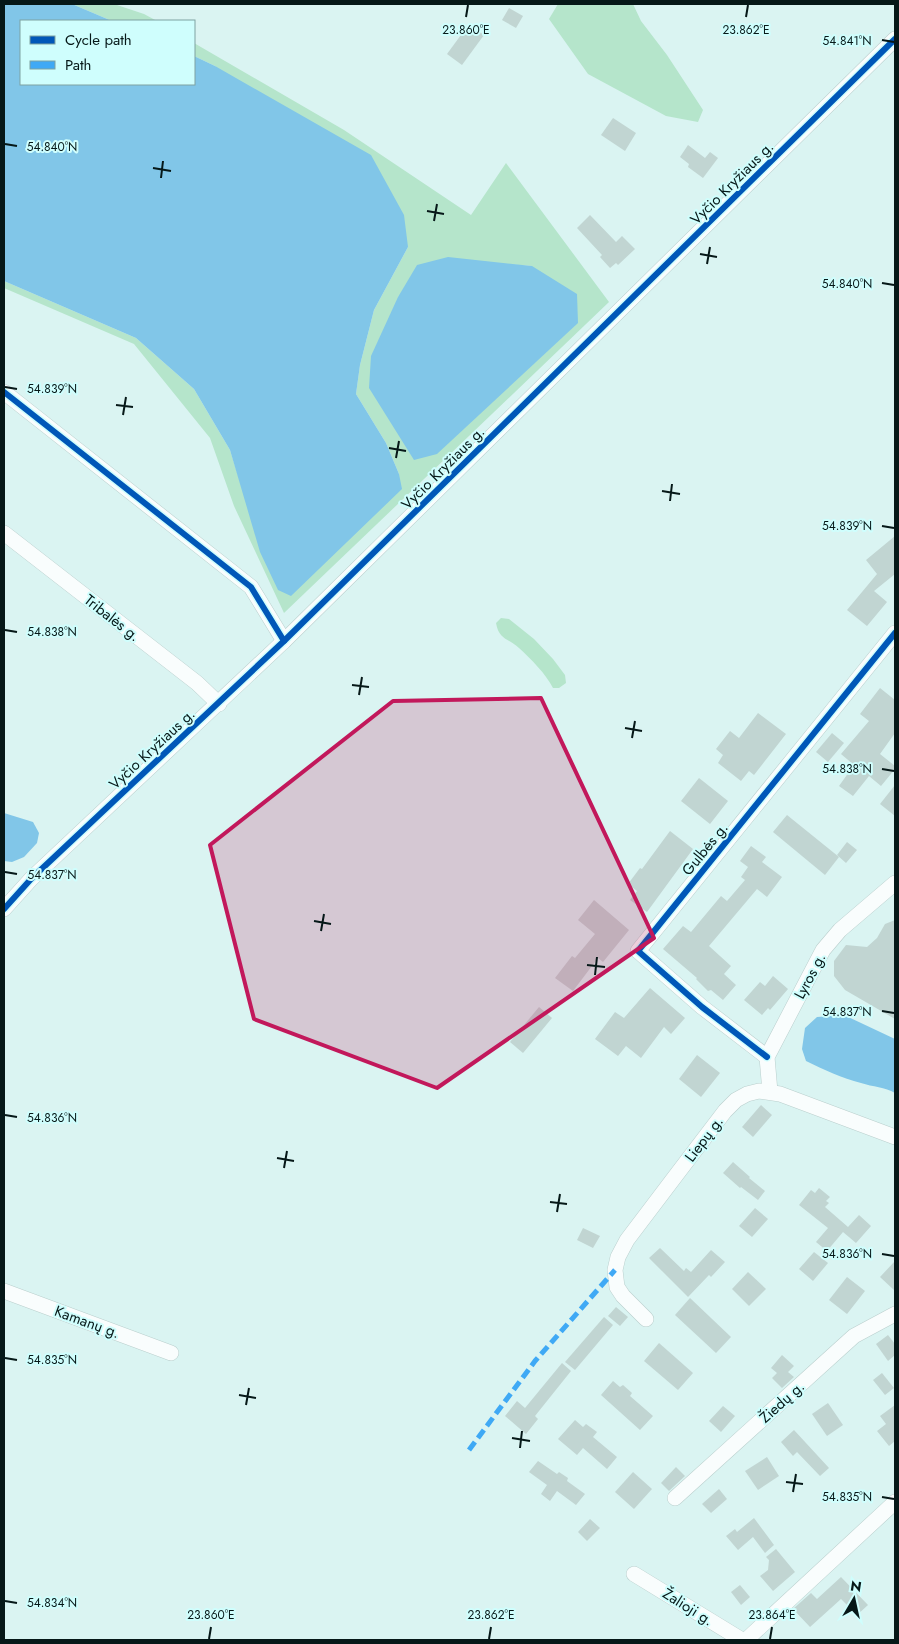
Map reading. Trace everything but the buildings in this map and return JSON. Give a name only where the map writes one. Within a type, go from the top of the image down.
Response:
[{"type":"street","name":"Vyčio Kryžiaus g.","points":[[4,909],[31,879],[284,642],[895,39]]},
{"type":"street","points":[[4,392],[251,587],[284,642]]},
{"type":"street","name":"Tribalės g.","points":[[4,533],[197,683],[219,704]]},
{"type":"street","name":"Gulbės g.","points":[[767,1058],[702,1007],[638,951],[895,633]]},
{"type":"street","name":"Lyros g.","points":[[767,1058],[823,950],[840,930],[895,883]]},
{"type":"street","points":[[767,1058],[770,1092]]},
{"type":"street","name":"Liepų g.","points":[[646,1319],[623,1296],[617,1287],[615,1270],[618,1257],[628,1240],[725,1111],[736,1100],[747,1094],[759,1091],[792,1097],[895,1137]]},
{"type":"street","name":"Kamanų g.","points":[[4,1290],[171,1353]]},
{"type":"street","name":"Žiedų g.","points":[[675,1498],[854,1336],[895,1314]]},
{"type":"street","points":[[744,1640],[895,1502]]},
{"type":"street","name":"Žalioji g.","points":[[634,1574],[744,1640]]},
{"type":"highlighted area","points":[[541,698],[654,938],[437,1088],[254,1019],[210,845],[393,701]]},
{"type":"green space","points":[[72,4],[114,4],[144,14],[155,20],[110,20]]},
{"type":"green space","points":[[558,4],[633,4],[641,21],[667,55],[703,110],[698,122],[666,116],[588,74],[549,19]]},
{"type":"green space","points":[[195,44],[344,130],[471,215],[506,163],[609,302],[284,613],[234,506],[210,438],[134,344],[4,288],[4,281],[136,338],[194,389],[230,450],[246,501],[399,474],[386,443],[356,394],[360,365],[374,310],[408,247],[215,66],[195,56]],"holes":[[[504,264],[532,266],[398,297]]]},
{"type":"green space","points":[[501,618],[509,619],[534,639],[565,675],[566,683],[559,688],[553,688],[533,662],[519,648],[499,633],[496,623]]},
{"type":"water","points":[[4,4],[72,4],[110,20],[20,20],[20,85],[195,85],[195,56],[215,66],[371,155],[404,215],[408,247],[374,310],[360,365],[356,394],[386,443],[399,474],[402,489],[291,596],[278,590],[260,552],[230,450],[194,389],[136,338],[4,281]]},
{"type":"water","points":[[448,257],[532,266],[577,294],[578,323],[437,454],[414,460],[369,388],[371,356],[398,297],[417,265]]},
{"type":"water","points":[[4,813],[33,822],[39,833],[37,843],[24,857],[12,862],[4,861]]},
{"type":"water","points":[[844,1015],[895,1039],[895,1093],[887,1089],[847,1079],[806,1061],[802,1049],[805,1028],[817,1017]]},
{"type":"marked path","points":[[469,1450],[535,1361],[615,1270]]},
{"type":"cycle path","points":[[4,909],[31,879],[284,641],[895,39]]},
{"type":"cycle path","points":[[4,392],[251,587],[284,641]]},
{"type":"cycle path","points":[[767,1057],[702,1007],[638,951],[895,633]]}]
